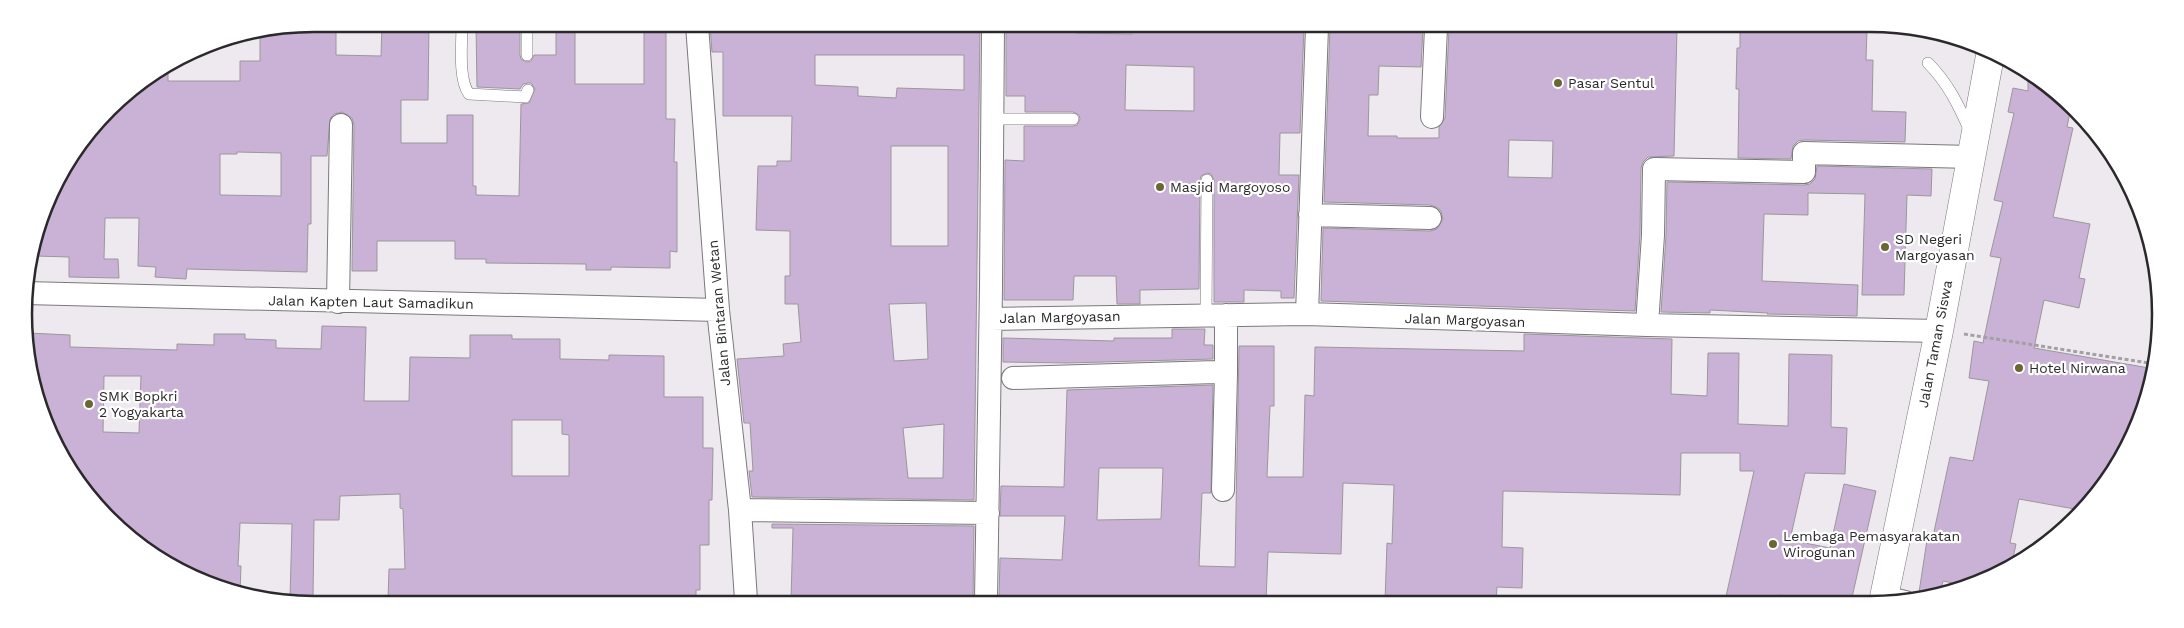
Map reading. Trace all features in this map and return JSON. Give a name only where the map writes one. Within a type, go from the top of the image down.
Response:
[{"type":"main road","name":"Jalan Taman Siswa","points":[[1892,595],[1938,331],[1974,149],[1989,59]]},
{"type":"street","name":"Jalan Bintaran Wetan","points":[[698,32],[718,310],[740,510],[746,596]]},
{"type":"street","name":"Jalan Margoyasan","points":[[986,596],[991,319],[993,32]]},
{"type":"street","points":[[1307,314],[1317,32]]},
{"type":"street","points":[[1432,117],[1436,32]]},
{"type":"street","points":[[338,302],[341,125]]},
{"type":"street","points":[[1647,325],[1653,235],[1654,169],[1804,172],[1804,153],[1974,149]]},
{"type":"street","points":[[1310,215],[1430,218]]},
{"type":"street","name":"Jalan Kapten Laut Samadikun","points":[[33,294],[718,310]]},
{"type":"street","name":"Jalan Margoyasan","points":[[991,319],[1307,314],[1647,325],[1938,331]]},
{"type":"street","points":[[1216,315],[1226,374],[1222,490]]},
{"type":"street","points":[[1013,378],[1216,372],[1226,374]]},
{"type":"street","points":[[740,510],[988,513]]},
{"type":"lane","points":[[462,32],[463,78],[465,88],[470,94],[524,97],[528,90]]},
{"type":"lane","points":[[527,32],[527,55]]},
{"type":"lane","points":[[1928,63],[1947,84],[1957,101],[1974,149]]},
{"type":"lane","points":[[992,118],[1073,119]]},
{"type":"lane","points":[[1207,180],[1216,315]]},
{"type":"path","points":[[1938,331],[2147,363]]},
{"type":"building","points":[[336,32],[336,55],[381,56],[382,32],[429,32],[428,100],[401,100],[401,143],[447,143],[447,115],[473,115],[473,186],[476,186],[476,195],[519,196],[521,104],[529,103],[535,89],[531,83],[523,84],[520,89],[477,87],[476,32],[520,32],[520,55],[521,59],[527,62],[531,61],[534,55],[556,55],[556,32],[575,32],[575,84],[644,84],[644,32],[666,32],[666,119],[675,119],[674,162],[677,162],[677,252],[670,251],[670,268],[611,267],[611,270],[586,270],[586,264],[486,263],[486,259],[455,259],[455,241],[377,241],[377,271],[352,271],[354,125],[352,118],[342,112],[334,114],[330,119],[327,156],[311,156],[311,224],[308,224],[307,272],[187,269],[186,279],[155,277],[156,267],[138,266],[139,218],[105,218],[104,259],[118,259],[119,278],[69,277],[69,257],[39,256],[47,224],[70,173],[102,128],[128,102],[168,73],[168,81],[240,81],[240,61],[260,61],[260,38],[296,33]],"holes":[[[237,152],[281,153],[281,196],[220,195],[220,154],[237,154]]]},
{"type":"building","points":[[711,32],[980,32],[974,500],[752,497],[749,471],[753,471],[750,423],[744,423],[737,359],[784,356],[783,344],[801,342],[798,304],[785,304],[785,276],[790,276],[790,231],[756,230],[758,166],[777,166],[777,161],[791,161],[792,116],[723,116],[723,52],[712,52]],"holes":[[[815,55],[964,55],[964,90],[897,88],[896,98],[858,96],[858,87],[815,85]],[[891,146],[948,146],[948,246],[891,246]],[[926,303],[928,359],[894,361],[889,304]],[[944,424],[943,478],[908,478],[903,428]]]},
{"type":"building","points":[[1006,32],[1132,34],[1132,32],[1304,32],[1300,133],[1280,133],[1279,175],[1299,175],[1294,298],[1281,298],[1281,291],[1244,290],[1244,302],[1214,302],[1214,180],[1211,174],[1207,173],[1201,176],[1200,180],[1199,289],[1140,290],[1140,304],[1117,304],[1116,276],[1074,276],[1073,300],[1004,300],[1005,160],[1024,161],[1024,126],[1073,126],[1077,125],[1080,119],[1079,115],[1073,112],[1025,112],[1025,96],[1006,96]],"holes":[[[1126,65],[1194,67],[1194,111],[1125,110]]]},
{"type":"building","points":[[1330,32],[1423,32],[1421,67],[1379,66],[1378,95],[1369,95],[1368,136],[1439,138],[1439,127],[1445,118],[1449,32],[1677,32],[1674,156],[1648,157],[1643,162],[1641,168],[1640,234],[1635,311],[1321,301],[1323,228],[1430,231],[1437,229],[1443,219],[1441,211],[1430,205],[1324,202]],"holes":[[[1509,140],[1553,141],[1552,178],[1508,177]]]},
{"type":"building","points":[[1740,32],[1867,32],[1866,60],[1873,60],[1872,111],[1906,112],[1905,142],[1804,140],[1798,141],[1793,146],[1791,159],[1738,158],[1739,89],[1736,89],[1737,48],[1740,48]]},
{"type":"building","points":[[2028,81],[2056,102],[2069,115],[2067,127],[2073,128],[2053,217],[2090,224],[2079,278],[2085,279],[2079,308],[2044,300],[2034,348],[2146,367],[2146,369],[2137,404],[2114,455],[2082,500],[2073,509],[2019,499],[2010,543],[2016,544],[2013,556],[1960,581],[1953,583],[1943,581],[1942,586],[1919,591],[1927,540],[1932,541],[1950,457],[1973,461],[1989,381],[1969,378],[1974,341],[1983,343],[2001,258],[1990,256],[2003,202],[1994,200],[2014,113],[2008,112],[2013,88],[2028,91]]},
{"type":"building","points":[[1817,166],[1932,169],[1931,196],[1907,195],[1904,295],[1862,295],[1865,194],[1808,193],[1808,215],[1764,214],[1762,281],[1858,285],[1857,316],[1767,314],[1710,310],[1710,313],[1661,312],[1667,182],[1804,185],[1810,184],[1815,179]]},
{"type":"building","points":[[322,326],[366,327],[364,401],[409,401],[410,357],[470,358],[470,335],[512,335],[512,339],[560,339],[560,359],[609,360],[609,355],[664,356],[664,397],[703,397],[703,448],[713,448],[712,500],[709,500],[709,545],[700,545],[700,590],[696,590],[696,596],[388,596],[389,569],[405,569],[403,509],[400,508],[400,494],[340,496],[339,520],[314,520],[313,596],[290,594],[292,524],[240,523],[238,566],[241,566],[240,586],[224,581],[173,558],[128,526],[102,500],[70,455],[54,422],[42,387],[33,333],[70,335],[70,347],[177,350],[177,344],[214,345],[214,334],[245,334],[245,339],[276,340],[276,348],[321,349]],"holes":[[[104,376],[141,376],[139,433],[103,432]],[[512,420],[562,420],[562,434],[569,435],[569,476],[512,476]]]},
{"type":"building","points":[[1172,329],[1205,329],[1204,345],[1213,345],[1213,359],[1067,363],[1003,362],[1003,338],[1114,341],[1114,338],[1172,338]]},
{"type":"building","points":[[1524,334],[1672,339],[1671,394],[1707,396],[1708,353],[1739,353],[1738,424],[1788,426],[1789,354],[1832,355],[1831,427],[1847,428],[1845,474],[1805,473],[1790,540],[1830,548],[1844,484],[1876,491],[1852,596],[1726,596],[1754,471],[1740,471],[1740,453],[1681,453],[1680,495],[1503,491],[1502,547],[1523,548],[1522,588],[1497,587],[1496,596],[1385,596],[1387,543],[1392,544],[1394,485],[1343,483],[1341,554],[1268,552],[1266,596],[999,596],[1000,558],[1062,560],[1065,516],[1000,516],[1001,486],[1064,487],[1067,390],[1213,385],[1211,493],[1202,493],[1199,566],[1235,567],[1239,346],[1274,346],[1274,406],[1270,406],[1267,477],[1303,477],[1305,395],[1314,396],[1315,347],[1524,351]],"holes":[[[1099,468],[1163,468],[1161,519],[1097,520]]]},
{"type":"building","points":[[772,524],[974,526],[973,596],[791,596],[793,528],[772,528]]},
{"type":"place","name":"Pasar Sentul","points":[[1558,83]]},
{"type":"place","name":"Masjid Margoyoso","points":[[1160,187]]},
{"type":"place","name":"SD Negeri Margoyasan","points":[[1885,247]]},
{"type":"place","name":"Hotel Nirwana","points":[[2019,368]]},
{"type":"place","name":"SMK Bopkri 2 Yogyakarta","points":[[89,404]]},
{"type":"place","name":"Lembaga Pemasyarakatan Wirogunan","points":[[1773,544]]}]
